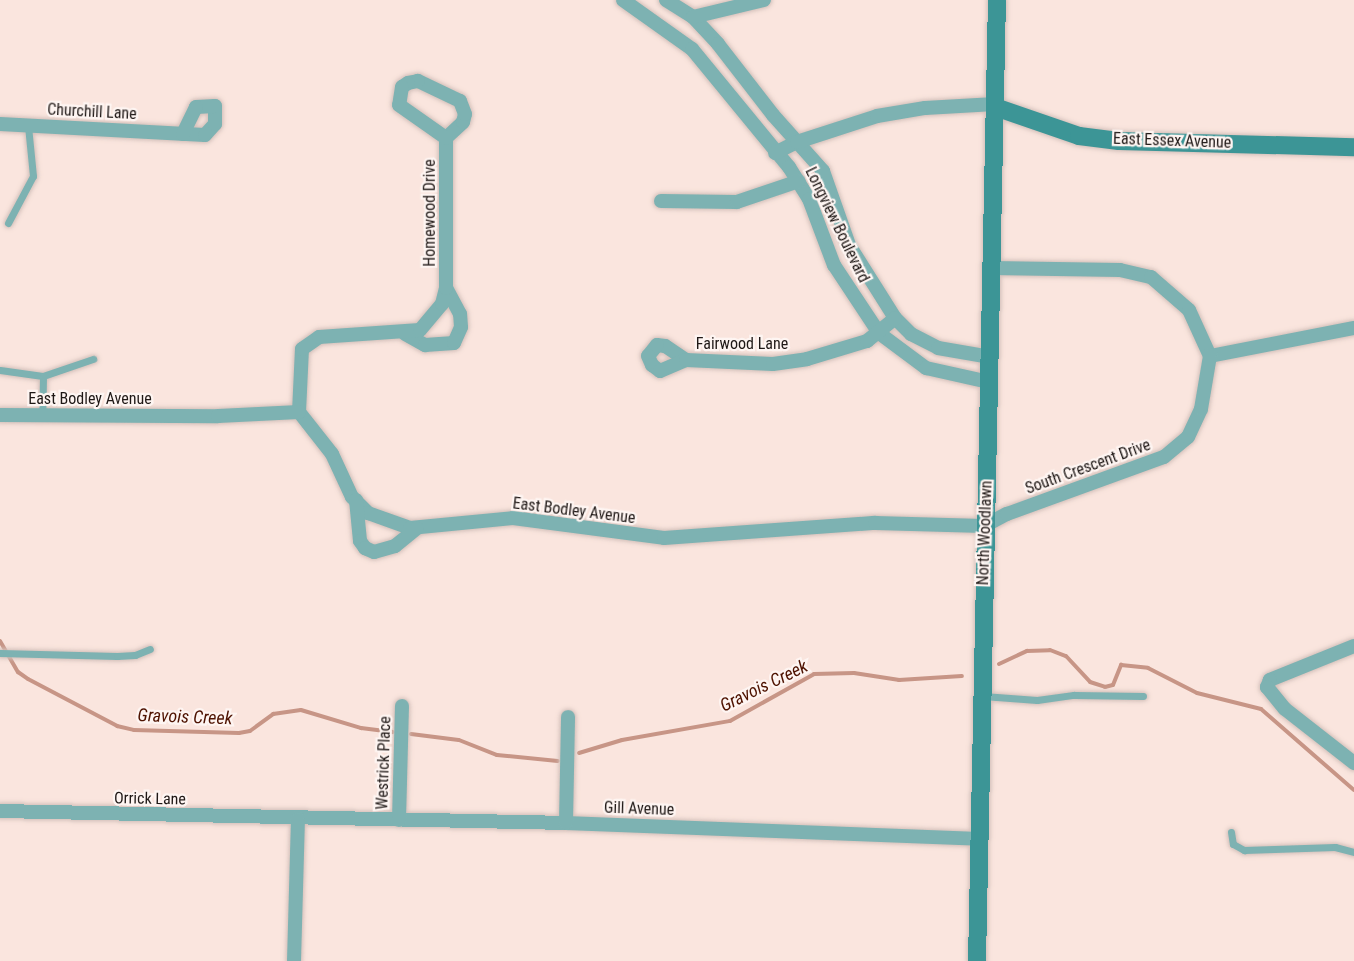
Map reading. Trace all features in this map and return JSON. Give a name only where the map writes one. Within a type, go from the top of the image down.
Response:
[{"type":"street","name":"Longview Boulevard","points":[[623,0],[670,30],[692,49],[799,181],[834,265],[879,333],[926,368],[989,382]]},
{"type":"street","name":"Longview Boulevard","points":[[666,0],[693,17],[823,171],[849,245],[895,318],[911,334],[938,348],[990,357]]},
{"type":"street","points":[[693,17],[764,0]]},
{"type":"street","name":"North Woodlawn","points":[[977,961],[984,526],[990,357],[997,0]]},
{"type":"street","name":"Homewood Drive","points":[[299,412],[302,349],[319,337],[405,334],[420,330],[433,318],[446,288],[446,138],[463,122],[460,101],[418,81],[402,87],[399,105],[446,138]]},
{"type":"street","name":"East Essex Avenue","points":[[775,153],[797,142],[877,116],[925,108],[995,106],[1079,136],[1099,139],[1354,147]]},
{"type":"street","name":"Churchill Lane","points":[[0,124],[183,134]]},
{"type":"street","points":[[661,201],[736,202],[799,181]]},
{"type":"street","points":[[992,268],[1120,270],[1151,277],[1189,310],[1210,356],[1354,328]]},
{"type":"street","name":"Homewood Drive","points":[[405,334],[425,345],[454,343],[461,327],[460,314],[446,288]]},
{"type":"street","name":"Fairwood Lane","points":[[686,360],[773,364],[836,352],[879,333],[895,318]]},
{"type":"street","name":"South Crescent Drive","points":[[984,526],[1007,514],[1164,457],[1188,437],[1201,409],[1210,356]]},
{"type":"street","name":"East Bodley Avenue","points":[[0,414],[299,412],[332,454],[356,500],[368,513],[417,528],[513,518],[664,538],[875,523],[984,526]]},
{"type":"street","points":[[356,500],[360,541],[365,548],[374,552],[395,546],[417,528]]},
{"type":"street","points":[[1354,646],[1270,680],[1268,687],[1278,700],[1354,763]]},
{"type":"street","name":"Westrick Place","points":[[399,820],[402,706]]},
{"type":"street","points":[[566,823],[568,717]]},
{"type":"street","name":"Orrick Lane","points":[[0,811],[298,819]]},
{"type":"street","points":[[294,961],[298,819]]},
{"type":"street","name":"Gill Avenue","points":[[298,819],[566,823],[979,839]]},
{"type":"lane","points":[[8,223],[33,176],[28,126]]},
{"type":"lane","points":[[0,370],[43,376],[93,359]]},
{"type":"lane","points":[[42,415],[43,376]]},
{"type":"lane","points":[[5,654],[117,656],[135,655],[150,648]]},
{"type":"lane","points":[[981,696],[1037,700],[1074,695],[1143,696]]},
{"type":"lane","points":[[1231,832],[1233,844],[1244,850],[1335,847],[1354,852]]},
{"type":"waterway","name":"Gravois Creek","points":[[0,641],[18,672],[28,679],[117,726],[134,730],[239,733],[250,731],[273,714],[301,710],[361,728],[393,732]]},
{"type":"waterway","name":"Gravois Creek","points":[[999,664],[1027,651],[1050,650],[1066,656],[1090,682],[1105,687],[1113,685],[1121,665],[1148,668],[1197,693],[1261,709],[1354,790]]},
{"type":"waterway","name":"Gravois Creek","points":[[579,753],[622,740],[730,721],[814,674],[854,673],[899,680],[962,676]]},
{"type":"waterway","name":"Gravois Creek","points":[[411,734],[459,740],[497,755],[558,761]]}]
